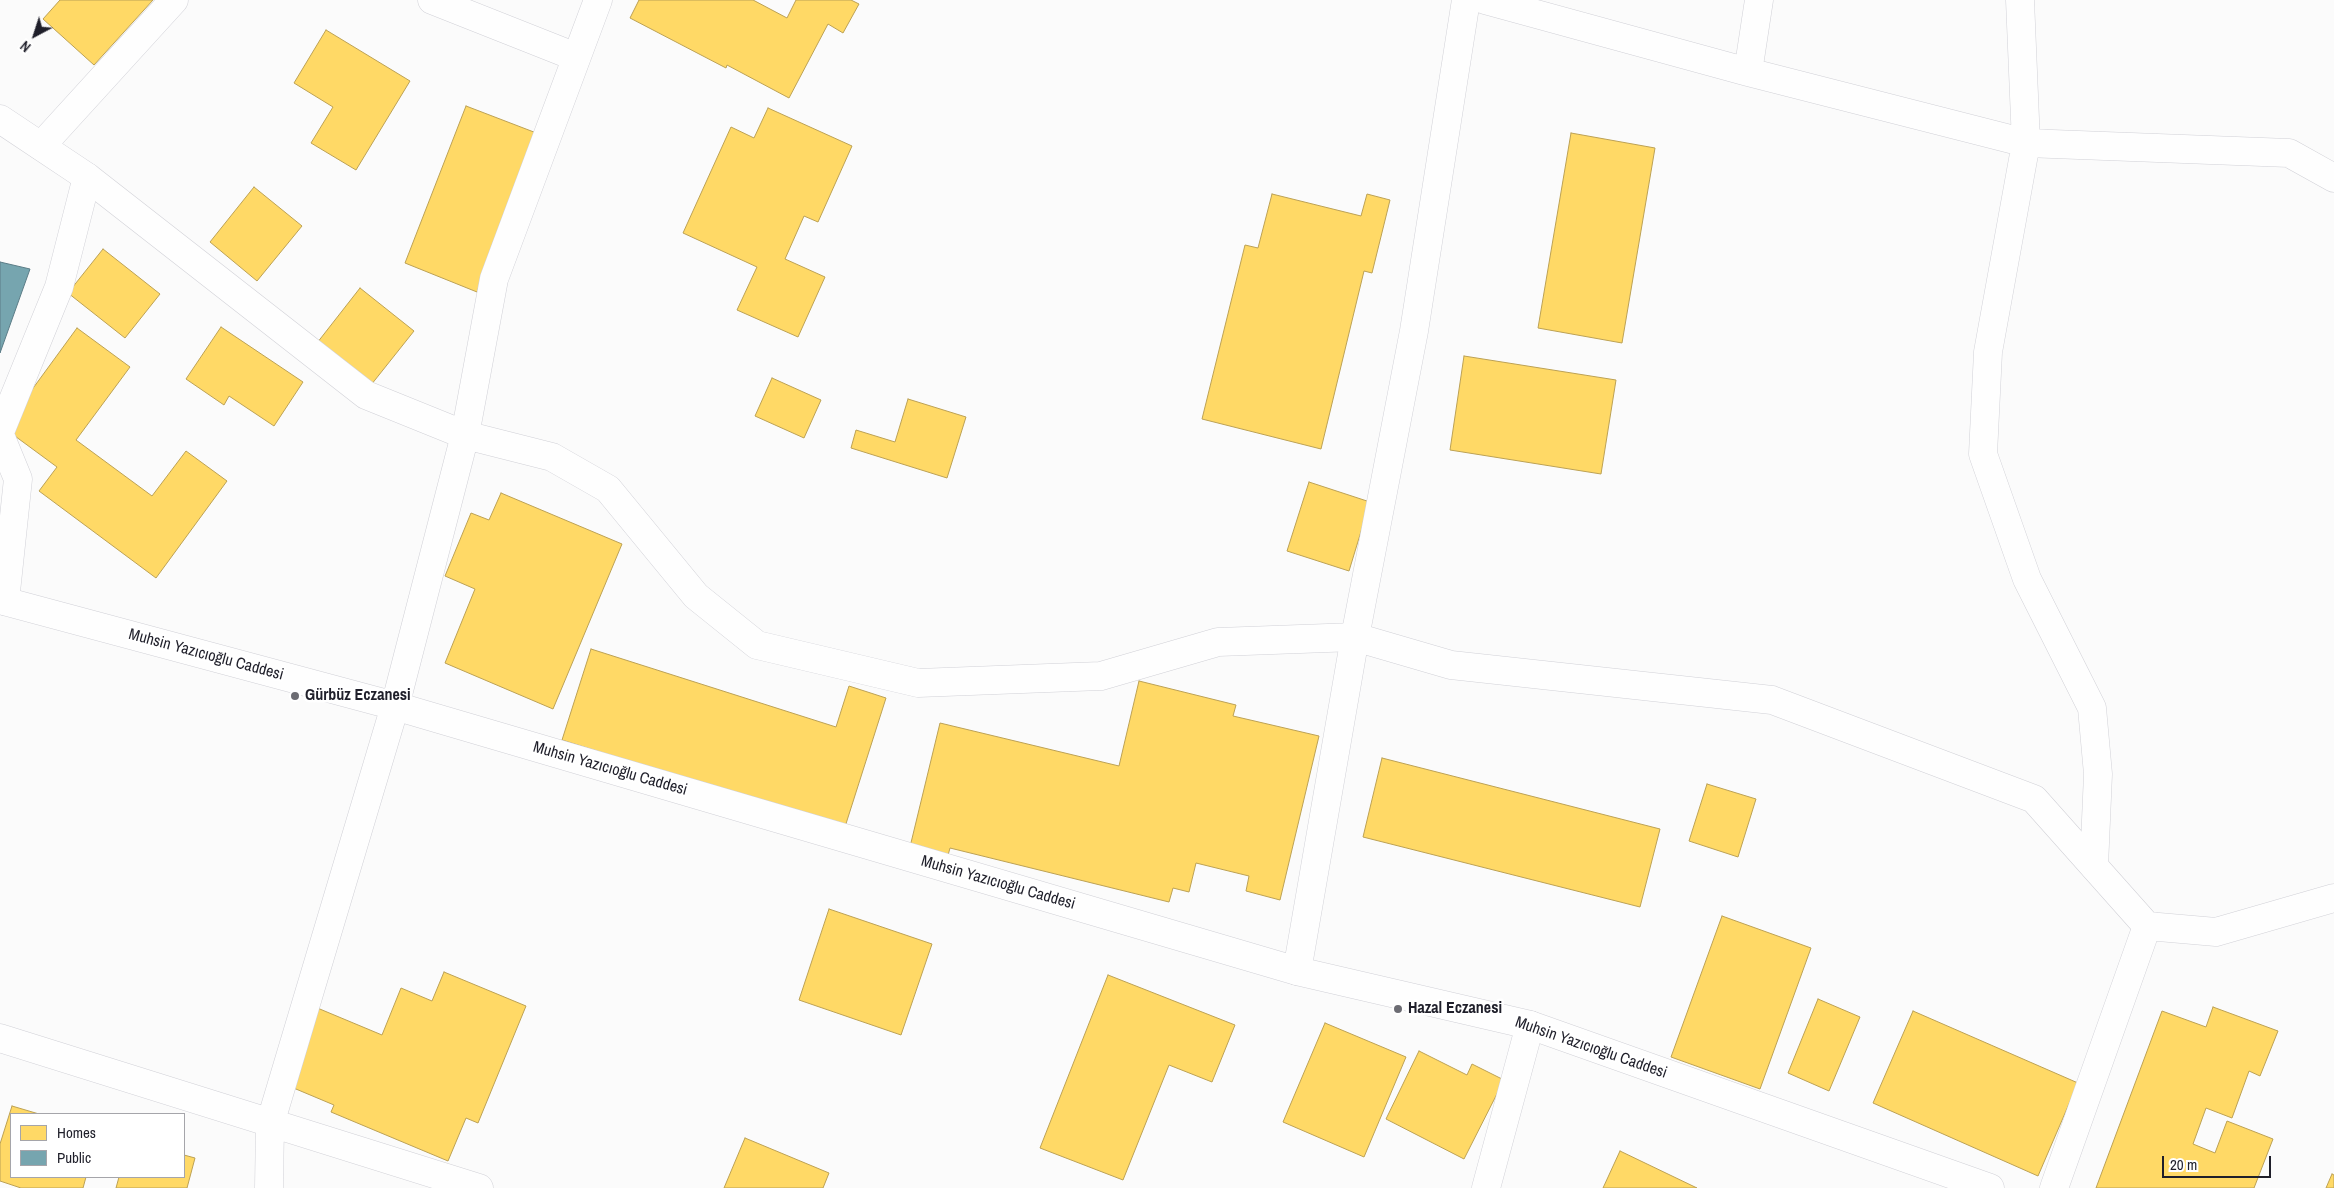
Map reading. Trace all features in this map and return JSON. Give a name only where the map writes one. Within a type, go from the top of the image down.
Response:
[{"type":"street","points":[[41,146],[174,0]]},
{"type":"street","points":[[432,0],[576,57]]},
{"type":"street","points":[[269,1188],[270,1124],[395,706],[464,435],[494,278],[598,0]]},
{"type":"street","points":[[1297,971],[1355,637],[1414,331],[1466,0]]},
{"type":"street","points":[[1485,0],[1748,72],[2026,143],[2289,153],[2334,178]]},
{"type":"street","points":[[1748,72],[1759,0]]},
{"type":"street","points":[[2020,0],[2026,143],[1988,352],[1983,454],[2027,579],[2092,708],[2098,774],[2094,866]]},
{"type":"street","points":[[0,119],[87,177],[366,395],[464,435],[552,457],[608,488],[696,596],[757,645],[918,683],[1101,676],[1218,642],[1355,637],[1451,665],[1772,700],[2034,800],[2148,926],[2216,932],[2334,898]]},
{"type":"street","points":[[3,600],[18,479],[0,433],[59,287],[87,177]]},
{"type":"street","name":"Muhsin Yazıcıoğlu Caddesi","points":[[3,600],[395,706],[1297,971],[1530,1025],[1990,1188]]},
{"type":"street","points":[[2054,1188],[2148,926]]},
{"type":"street","points":[[1486,1188],[1530,1025]]},
{"type":"street","points":[[0,1038],[479,1188]]},
{"type":"building: Homes","points":[[60,0],[153,0],[94,65],[43,19]]},
{"type":"building: Homes","points":[[639,0],[753,0],[787,18],[796,0],[851,0],[859,4],[843,33],[828,24],[789,98],[727,65],[726,68],[630,18]]},
{"type":"building: Homes","points":[[326,30],[410,81],[356,170],[311,143],[333,107],[294,83]]},
{"type":"building: Homes","points":[[466,106],[539,134],[477,292],[405,263]]},
{"type":"building: Homes","points":[[768,108],[852,146],[818,222],[804,216],[785,259],[825,277],[798,337],[737,310],[757,267],[683,233],[731,127],[754,138]]},
{"type":"building: Homes","points":[[1571,133],[1655,148],[1622,343],[1538,328]]},
{"type":"building: Homes","points":[[254,187],[302,226],[257,281],[210,242]]},
{"type":"building: Homes","points":[[1272,194],[1361,216],[1367,194],[1390,200],[1372,273],[1364,271],[1321,449],[1202,419],[1245,245],[1258,248]]},
{"type":"building: Homes","points":[[103,249],[160,294],[125,338],[68,293]]},
{"type":"building: Homes","points":[[360,288],[414,331],[371,385],[317,343]]},
{"type":"building: Homes","points":[[221,327],[303,382],[274,426],[229,396],[224,405],[186,379]]},
{"type":"building: Homes","points":[[77,328],[130,367],[76,440],[152,496],[186,451],[227,481],[156,578],[39,491],[57,467],[4,428]]},
{"type":"building: Homes","points":[[1464,356],[1616,380],[1601,474],[1450,450]]},
{"type":"building: Homes","points":[[772,378],[821,400],[804,438],[755,416]]},
{"type":"building: Homes","points":[[908,399],[966,417],[947,478],[851,448],[856,430],[895,442]]},
{"type":"building: Homes","points":[[1309,482],[1370,502],[1349,571],[1287,551]]},
{"type":"building: Homes","points":[[501,493],[622,544],[553,709],[445,663],[475,589],[445,576],[471,513],[489,520]]},
{"type":"building: Homes","points":[[591,649],[836,727],[849,686],[886,698],[844,830],[562,740]]},
{"type":"building: Homes","points":[[1139,681],[1236,705],[1233,716],[1319,736],[1280,900],[1246,891],[1249,876],[1196,863],[1189,892],[1173,888],[1169,902],[950,848],[947,859],[909,851],[940,723],[1119,766]]},
{"type":"building: Homes","points":[[1382,758],[1660,829],[1640,907],[1363,837]]},
{"type":"building: Homes","points":[[1707,784],[1756,799],[1738,857],[1689,841]]},
{"type":"building: Homes","points":[[829,909],[932,944],[901,1035],[799,1000]]},
{"type":"building: Homes","points":[[1722,916],[1811,948],[1760,1089],[1671,1057]]},
{"type":"building: Homes","points":[[444,972],[526,1006],[478,1123],[466,1118],[448,1161],[331,1112],[334,1105],[284,1084],[315,1007],[382,1035],[401,988],[432,1001]]},
{"type":"building: Homes","points":[[1108,975],[1235,1025],[1212,1082],[1169,1065],[1123,1180],[1040,1148]]},
{"type":"building: Homes","points":[[1818,999],[1860,1017],[1829,1091],[1788,1073]]},
{"type":"building: Homes","points":[[2213,1007],[2278,1031],[2260,1076],[2249,1071],[2232,1118],[2206,1108],[2193,1144],[2215,1153],[2227,1121],[2273,1139],[2254,1188],[2096,1188],[2162,1011],[2206,1027]]},
{"type":"building: Homes","points":[[1913,1011],[2078,1083],[2038,1176],[1873,1103]]},
{"type":"building: Homes","points":[[1325,1023],[1406,1057],[1364,1157],[1283,1122]]},
{"type":"building: Homes","points":[[1419,1051],[1467,1075],[1472,1064],[1504,1080],[1464,1159],[1386,1119]]},
{"type":"building: Homes","points":[[12,1106],[36,1113],[10,1113],[10,1178],[86,1178],[83,1188],[21,1188],[0,1181],[0,1144]]},
{"type":"building: Homes","points":[[745,1138],[829,1173],[823,1188],[724,1188]]},
{"type":"building: Homes","points":[[1620,1151],[1697,1188],[1603,1188]]},
{"type":"building: Homes","points":[[185,1155],[195,1158],[187,1188],[116,1188],[119,1178],[185,1178]]},
{"type":"building: Homes","points":[[2332,1174],[2334,1175],[2334,1188],[2326,1188]]},
{"type":"building: Public","points":[[0,262],[30,269],[0,353]]},
{"type":"place","name":"Gürbüz Eczanesi","points":[[295,696]]},
{"type":"place","name":"Hazal Eczanesi","points":[[1398,1009]]}]
